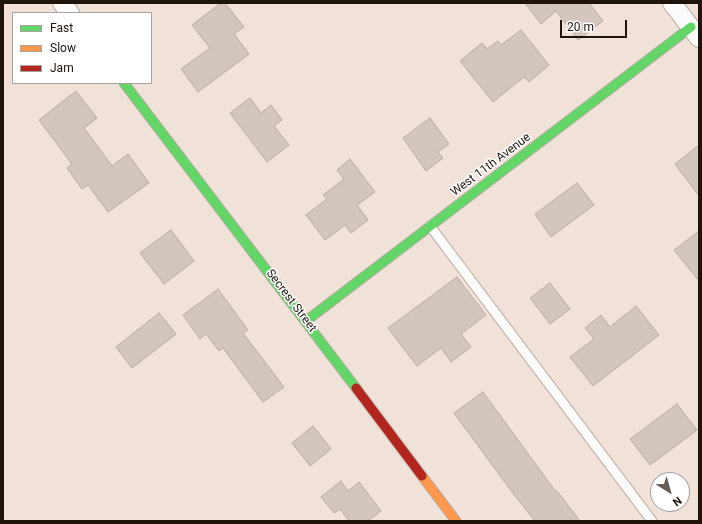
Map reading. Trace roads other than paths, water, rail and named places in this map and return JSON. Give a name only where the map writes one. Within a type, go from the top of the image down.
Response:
[{"type":"street","points":[[62,3],[69,12]]},
{"type":"street","points":[[672,3],[695,33]]},
{"type":"street","name":"West 11th Avenue","points":[[306,321],[430,226],[695,33]]},
{"type":"street","name":"Secrest Street","points":[[125,84],[306,321],[456,521]]},
{"type":"lane","points":[[430,226],[652,521]]}]
